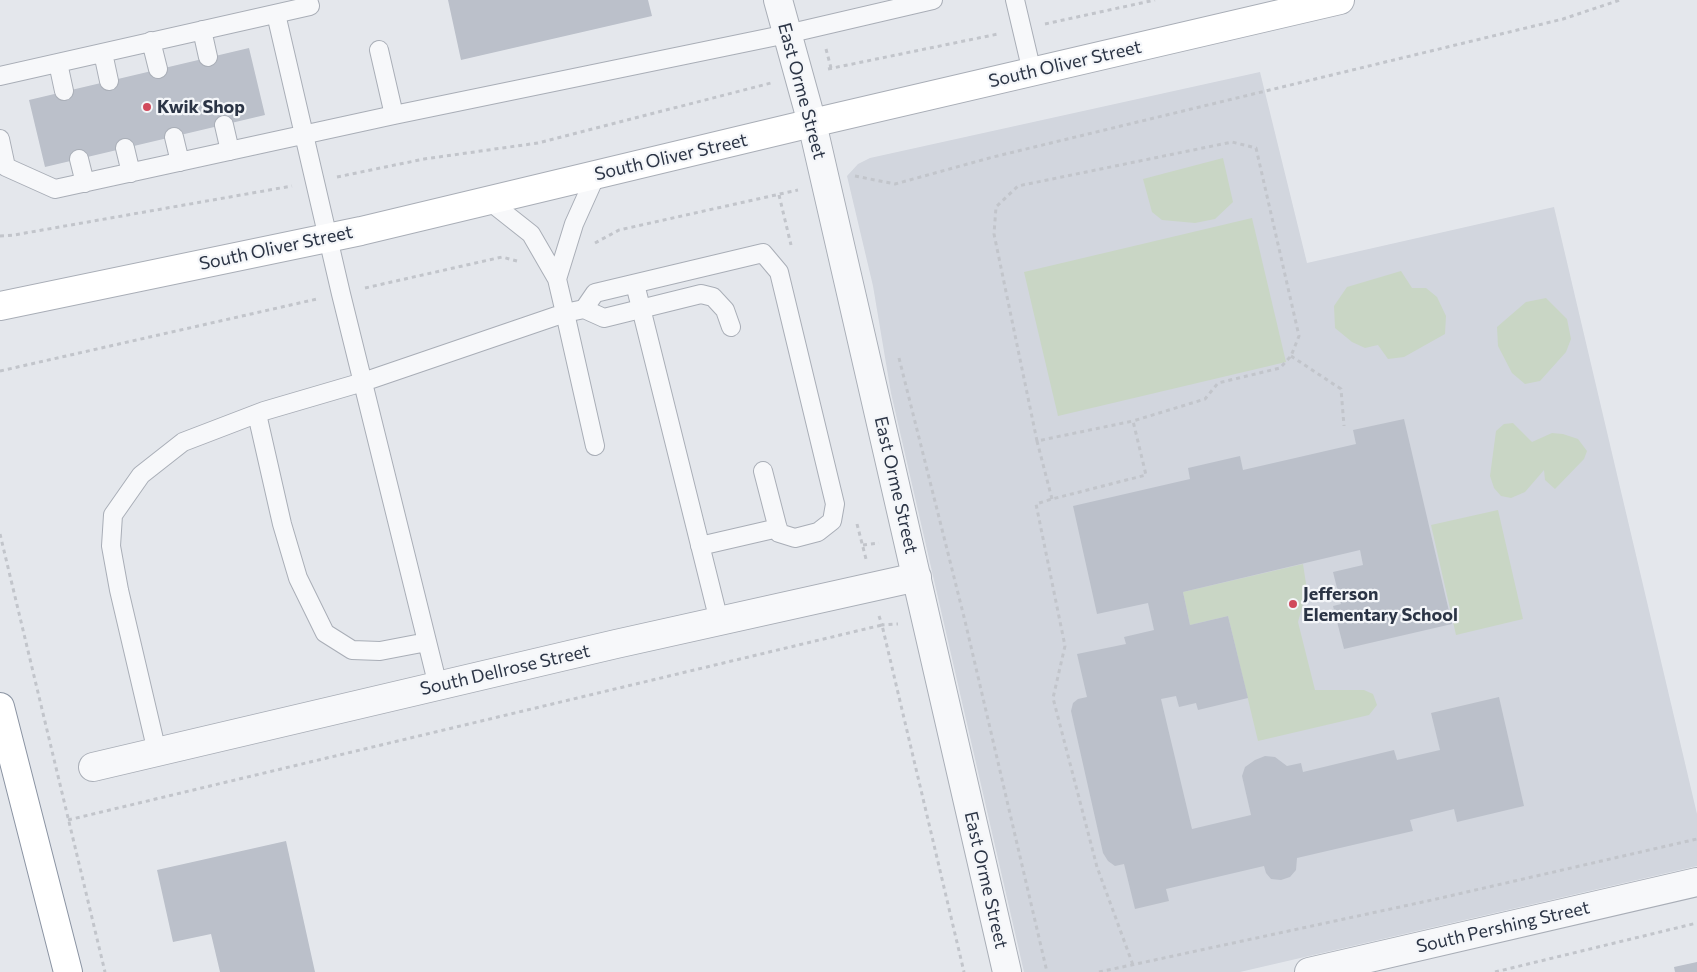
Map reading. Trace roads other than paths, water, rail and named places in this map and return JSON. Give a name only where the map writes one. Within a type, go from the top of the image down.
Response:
[{"type":"main road","name":"South Oliver Street","points":[[0,306],[328,237],[1340,0]]},
{"type":"main road","points":[[0,707],[68,972]]},
{"type":"street","name":"East Orme Street","points":[[778,0],[812,123],[1007,972]]},
{"type":"street","name":"South Dellrose Street","points":[[93,767],[719,621],[917,577]]},
{"type":"street","name":"South Pershing Street","points":[[1309,972],[1697,882]]},
{"type":"lane","points":[[0,76],[310,6],[308,0]]},
{"type":"lane","points":[[0,138],[6,167],[55,190],[304,134],[787,34],[933,0]]},
{"type":"lane","points":[[1015,0],[1032,72]]},
{"type":"lane","points":[[276,14],[328,237],[438,686]]},
{"type":"lane","points":[[202,30],[208,57]]},
{"type":"lane","points":[[152,41],[158,69]]},
{"type":"lane","points":[[379,50],[394,115]]},
{"type":"lane","points":[[103,53],[109,81]]},
{"type":"lane","points":[[58,63],[64,91]]},
{"type":"lane","points":[[224,125],[230,151]]},
{"type":"lane","points":[[174,137],[180,162]]},
{"type":"lane","points":[[126,148],[131,173]]},
{"type":"lane","points":[[79,159],[85,183]]},
{"type":"lane","points":[[558,279],[574,224],[596,175]]},
{"type":"lane","points":[[488,200],[530,234],[558,279],[595,446]]},
{"type":"lane","points":[[584,309],[595,293],[763,252],[779,272],[835,504],[832,521],[818,532],[795,538],[779,533],[764,471]]},
{"type":"lane","points":[[636,284],[719,621]]},
{"type":"lane","points":[[157,752],[119,590],[111,546],[113,515],[141,475],[183,442],[257,414],[363,382],[565,313],[584,309],[604,318],[701,294],[713,297],[725,310],[731,327]]},
{"type":"lane","points":[[257,414],[282,524],[298,578],[325,633],[352,650],[380,651],[427,642]]},
{"type":"lane","points":[[700,546],[778,528]]},
{"type":"place","name":"Kwik Shop","points":[[147,107]]},
{"type":"place","name":"Jefferson Elementary School","points":[[1293,604]]}]
